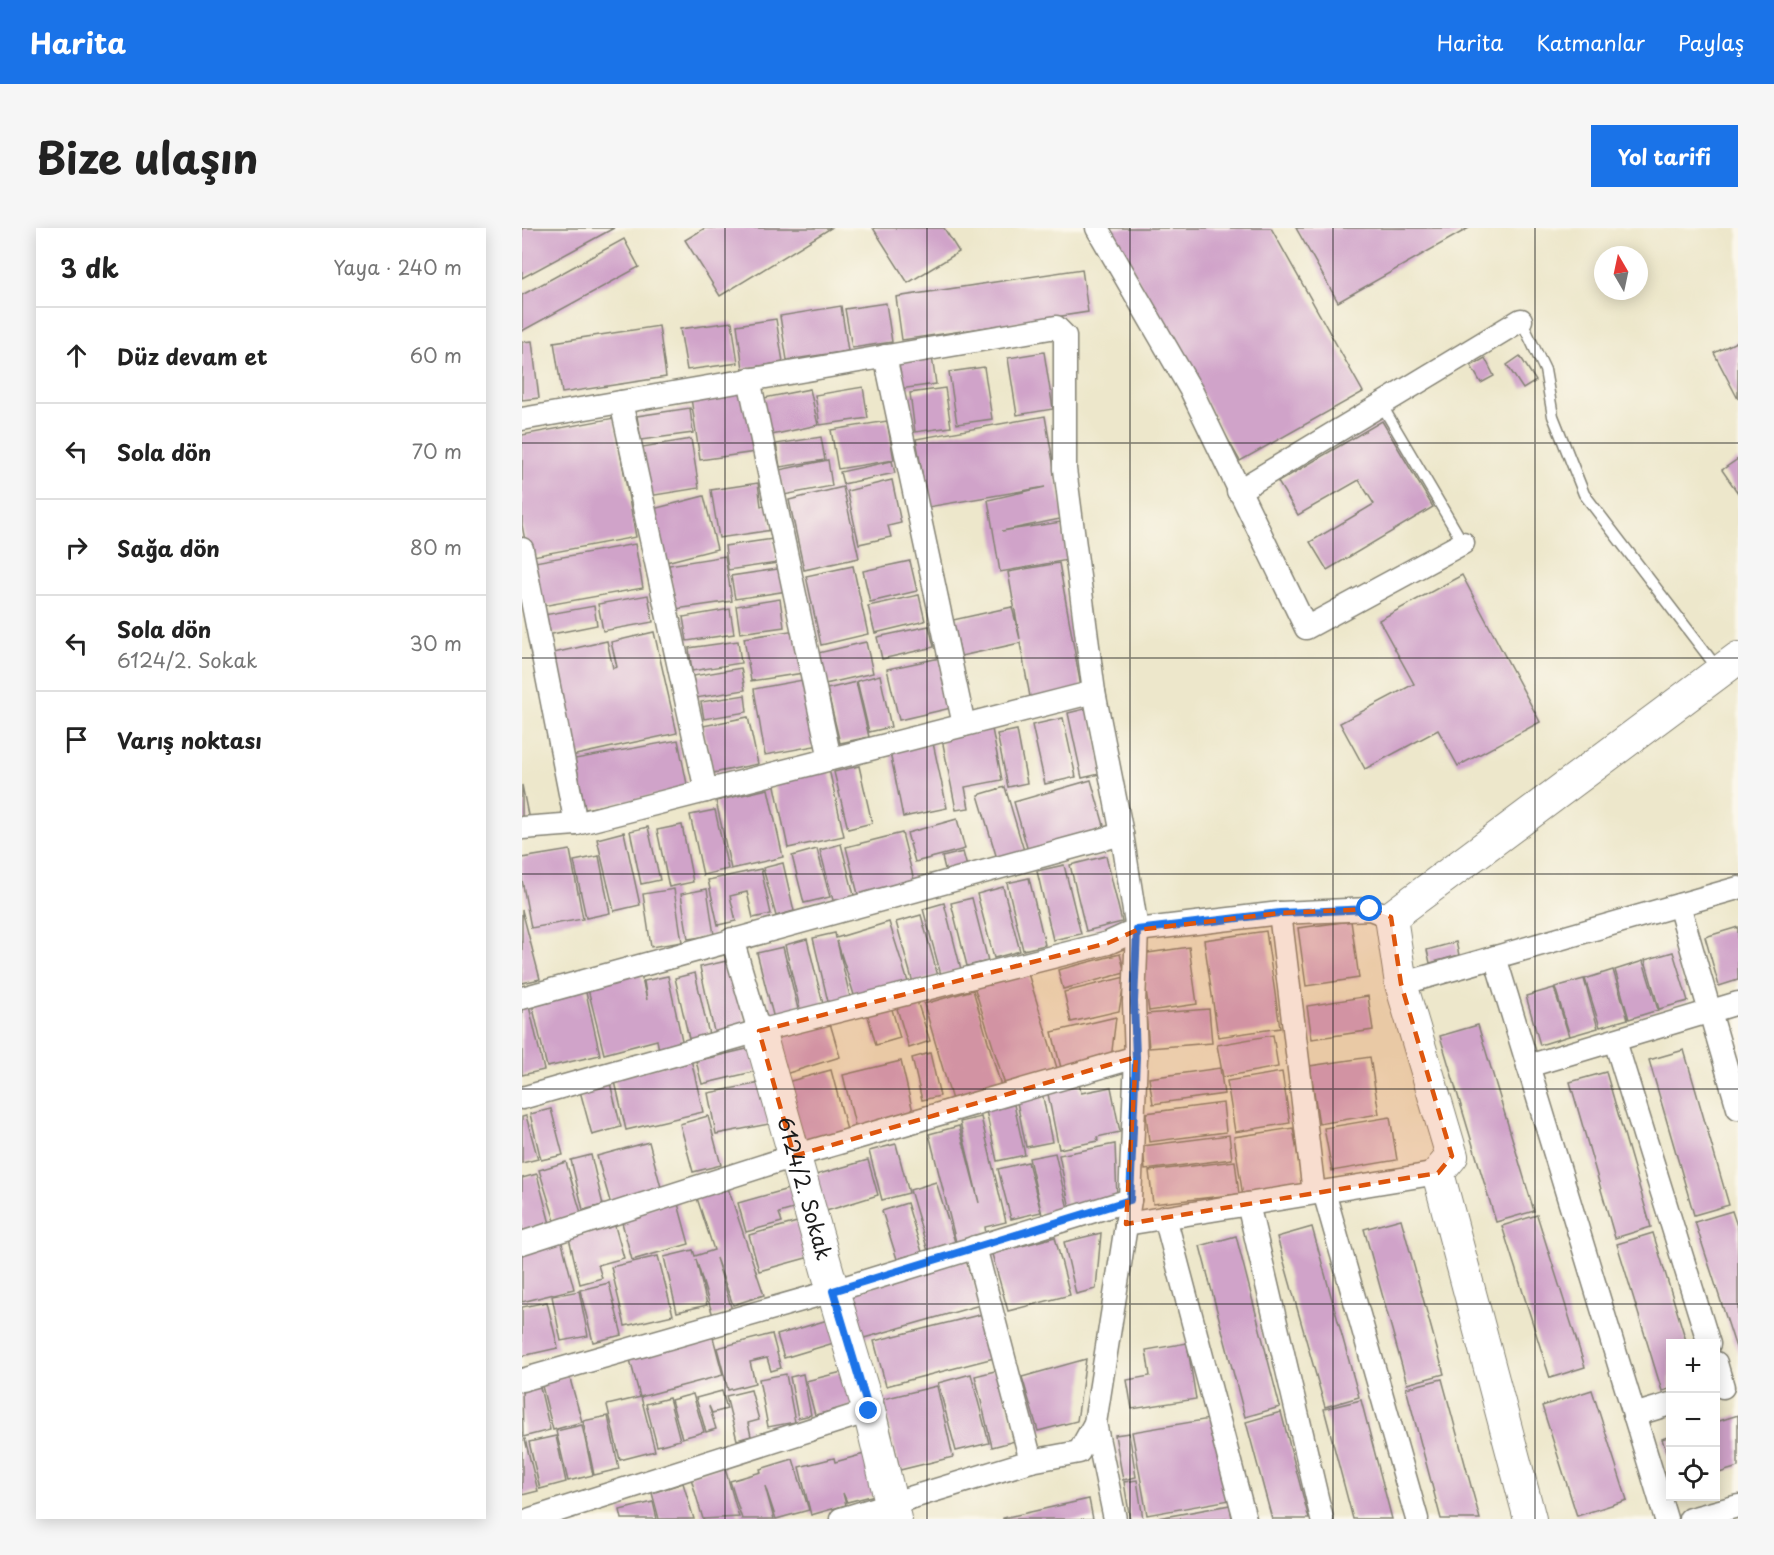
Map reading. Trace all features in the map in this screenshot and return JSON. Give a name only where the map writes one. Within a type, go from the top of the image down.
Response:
[{"type":"street","points":[[1098,228],[1192,392],[1306,628],[1463,543]]},
{"type":"street","points":[[1238,491],[1521,320]]},
{"type":"street","points":[[522,419],[1056,327],[1065,336],[1065,470],[1094,692],[1122,834],[1137,930],[1134,1002],[1136,1057],[1130,1200],[1095,1423],[1079,1452],[1031,1461],[893,1511],[841,1519]]},
{"type":"street","points":[[885,356],[964,725]]},
{"type":"street","points":[[748,379],[830,759]]},
{"type":"street","points":[[621,402],[706,791]]},
{"type":"street","points":[[522,549],[576,824]]},
{"type":"street","points":[[1391,917],[1729,665]]},
{"type":"street","points":[[522,828],[576,824],[1094,692]]},
{"type":"street","points":[[522,998],[1122,834]]},
{"type":"street","points":[[1401,984],[1738,888]]},
{"type":"street","points":[[1679,905],[1738,1108]]},
{"type":"street","points":[[522,1098],[759,1032],[1108,942],[1137,930],[1280,913],[1370,909],[1391,917]]},
{"type":"street","points":[[1280,913],[1319,1192],[1417,1519]]},
{"type":"street","points":[[1126,1224],[1438,1173],[1452,1156],[1401,984],[1391,917]]},
{"type":"street","points":[[732,939],[759,1032]]},
{"type":"street","points":[[1495,957],[1666,1519]]},
{"type":"street","points":[[1528,1066],[1738,1003]]},
{"type":"street","name":"6124/2. Sokak","points":[[759,1032],[869,1411],[893,1511]]},
{"type":"street","points":[[1615,1041],[1707,1339]]},
{"type":"street","points":[[522,1243],[794,1156],[1136,1057]]},
{"type":"street","points":[[1438,1173],[1530,1519]]},
{"type":"street","points":[[522,1380],[833,1291],[1130,1200]]},
{"type":"street","points":[[1248,1204],[1322,1519]]},
{"type":"street","points":[[1165,1217],[1245,1519]]},
{"type":"street","points":[[975,1247],[1031,1461]]},
{"type":"street","points":[[1720,1372],[1726,1386]]},
{"type":"street","points":[[1634,1415],[1666,1405]]},
{"type":"street","points":[[531,1519],[869,1411]]},
{"type":"street","points":[[1095,1423],[1115,1519]]},
{"type":"street","points":[[1690,1519],[1738,1506]]},
{"type":"lane","points":[[1521,320],[1545,370],[1553,416],[1584,494],[1729,665]]},
{"type":"lane","points":[[1381,404],[1463,543]]},
{"type":"highlighted area","points":[[1370,909],[1391,917],[1401,984],[1452,1156],[1438,1173],[1126,1224],[1136,1057],[794,1156],[759,1031],[1108,943],[1137,930],[1280,913]]},
{"type":"building","points":[[522,228],[614,228],[522,278]]},
{"type":"building","points":[[705,228],[831,228],[720,296],[685,240]]},
{"type":"building","points":[[873,228],[944,228],[959,252],[908,283]]},
{"type":"building","points":[[1109,228],[1271,228],[1363,392],[1240,461]]},
{"type":"building","points":[[1296,228],[1469,228],[1338,302]]},
{"type":"building","points":[[624,239],[639,267],[522,331],[522,295]]},
{"type":"building","points":[[1082,269],[1088,312],[902,340],[896,297]]},
{"type":"building","points":[[886,303],[892,342],[852,348],[845,309]]},
{"type":"building","points":[[841,306],[848,351],[787,360],[780,316]]},
{"type":"building","points":[[776,319],[783,362],[743,369],[737,325]]},
{"type":"building","points":[[732,322],[738,363],[687,370],[680,329]]},
{"type":"building","points":[[659,326],[666,377],[562,393],[554,342]]},
{"type":"building","points":[[532,341],[539,398],[522,400],[522,342]]},
{"type":"building","points":[[1738,341],[1738,399],[1714,353]]},
{"type":"building","points":[[1044,352],[1053,409],[1017,415],[1008,358]]},
{"type":"building","points":[[1520,356],[1536,381],[1523,389],[1507,365]]},
{"type":"building","points":[[932,357],[936,384],[900,389],[896,362]]},
{"type":"building","points":[[1485,358],[1494,376],[1481,383],[1471,366]]},
{"type":"building","points":[[984,367],[992,419],[957,424],[949,372]]},
{"type":"building","points":[[863,387],[868,418],[820,425],[815,395]]},
{"type":"building","points":[[945,388],[951,427],[915,432],[910,393]]},
{"type":"building","points":[[810,389],[818,425],[767,436],[759,399]]},
{"type":"building","points":[[746,390],[755,452],[700,460],[691,398]]},
{"type":"building","points":[[690,408],[693,433],[641,440],[637,416]]},
{"type":"building","points":[[1045,416],[1065,518],[1002,531],[1061,522],[1068,560],[1000,572],[988,500],[1045,487],[928,507],[916,439]]},
{"type":"building","points":[[614,418],[636,537],[528,557],[522,525],[522,435]]},
{"type":"building","points":[[887,421],[894,460],[838,469],[831,430]]},
{"type":"building","points":[[1382,421],[1433,507],[1327,570],[1310,542],[1374,504],[1359,480],[1298,515],[1278,482]]},
{"type":"building","points":[[821,437],[825,460],[780,467],[776,444]]},
{"type":"building","points":[[691,439],[699,488],[649,496],[642,447]]},
{"type":"building","points":[[1738,459],[1738,493],[1722,470]]},
{"type":"building","points":[[828,460],[832,486],[784,495],[779,470]]},
{"type":"building","points":[[892,461],[895,473],[843,484],[840,472]]},
{"type":"building","points":[[892,480],[901,523],[888,526],[891,537],[859,544],[847,491]]},
{"type":"building","points":[[758,483],[761,506],[768,505],[772,530],[719,538],[711,490]]},
{"type":"building","points":[[843,487],[859,558],[804,570],[789,500]]},
{"type":"building","points":[[704,496],[717,549],[666,562],[653,509]]},
{"type":"building","points":[[773,539],[777,563],[728,570],[725,546]]},
{"type":"building","points":[[635,544],[643,588],[537,607],[529,563]]},
{"type":"building","points":[[725,556],[732,601],[676,609],[669,565]]},
{"type":"building","points":[[910,561],[917,591],[870,602],[863,571]]},
{"type":"building","points":[[1059,563],[1082,693],[1031,702],[1020,643],[961,656],[953,620],[1012,607],[1020,639],[1008,572]]},
{"type":"building","points":[[853,566],[868,634],[821,645],[806,576]]},
{"type":"building","points":[[784,568],[787,591],[735,599],[731,576]]},
{"type":"building","points":[[1462,575],[1540,722],[1458,766],[1438,730],[1365,769],[1340,723],[1414,684],[1379,620]]},
{"type":"building","points":[[648,595],[653,622],[603,631],[598,604]]},
{"type":"building","points":[[919,595],[925,621],[875,633],[868,606]]},
{"type":"building","points":[[780,599],[784,627],[740,633],[736,606]]},
{"type":"building","points":[[594,606],[597,625],[542,636],[538,616]]},
{"type":"building","points":[[730,609],[734,634],[687,641],[683,617]]},
{"type":"building","points":[[929,626],[934,647],[882,659],[877,637]]},
{"type":"building","points":[[796,630],[803,673],[751,681],[744,638]]},
{"type":"building","points":[[654,632],[677,733],[571,756],[549,654],[607,641],[613,668],[617,667],[611,642]]},
{"type":"building","points":[[738,641],[741,663],[692,671],[689,648]]},
{"type":"building","points":[[866,642],[873,673],[825,684],[818,653]]},
{"type":"building","points":[[940,658],[951,708],[899,720],[887,669]]},
{"type":"building","points":[[741,668],[745,690],[696,698],[693,676]]},
{"type":"building","points":[[880,675],[891,727],[869,732],[857,681]]},
{"type":"building","points":[[808,679],[820,745],[765,755],[754,689]]},
{"type":"building","points":[[856,682],[869,737],[840,743],[827,689]]},
{"type":"building","points":[[745,695],[747,712],[704,719],[701,702]]},
{"type":"building","points":[[1089,708],[1104,773],[1082,778],[1068,713]]},
{"type":"building","points":[[748,717],[758,764],[713,773],[703,726]]},
{"type":"building","points":[[1063,718],[1076,777],[1045,784],[1032,725]]},
{"type":"building","points":[[992,729],[1002,780],[965,787],[969,808],[956,810],[942,739]]},
{"type":"building","points":[[1017,730],[1027,783],[1008,787],[997,734]]},
{"type":"building","points":[[678,740],[688,789],[585,809],[575,759]]},
{"type":"building","points":[[933,743],[947,808],[903,817],[890,752]]},
{"type":"building","points":[[859,766],[872,823],[848,829],[834,772]]},
{"type":"building","points":[[829,769],[844,836],[788,848],[774,781]]},
{"type":"building","points":[[1091,780],[1105,829],[1028,851],[1014,802]]},
{"type":"building","points":[[522,785],[529,820],[522,821]]},
{"type":"building","points":[[1005,787],[1025,854],[998,862],[978,795]]},
{"type":"building","points":[[768,789],[783,857],[731,869],[716,801]]},
{"type":"building","points":[[715,810],[728,869],[703,875],[690,815]]},
{"type":"building","points":[[957,819],[965,849],[915,862],[907,833]]},
{"type":"building","points":[[682,825],[693,882],[669,887],[657,830]]},
{"type":"building","points":[[648,827],[660,880],[641,884],[630,831]]},
{"type":"building","points":[[624,832],[640,905],[614,911],[597,839]]},
{"type":"building","points":[[902,833],[915,884],[859,898],[846,847]]},
{"type":"building","points":[[841,844],[855,899],[834,904],[820,850]]},
{"type":"building","points":[[817,849],[830,897],[804,903],[792,856]]},
{"type":"building","points":[[570,850],[583,919],[531,928],[522,880],[522,858]]},
{"type":"building","points":[[963,852],[967,867],[946,873],[942,857]]},
{"type":"building","points":[[599,856],[610,913],[586,918],[574,861]]},
{"type":"building","points":[[1106,856],[1122,922],[1086,931],[1070,865]]},
{"type":"building","points":[[783,863],[794,911],[776,916],[763,868]]},
{"type":"building","points":[[1064,865],[1081,934],[1053,940],[1037,871]]},
{"type":"building","points":[[761,869],[771,914],[753,918],[747,892],[730,896],[736,921],[718,925],[708,880]]},
{"type":"building","points":[[1029,878],[1045,945],[1023,950],[1007,883]]},
{"type":"building","points":[[1003,887],[1020,951],[994,958],[977,894]]},
{"type":"building","points":[[674,889],[682,942],[651,947],[643,894]]},
{"type":"building","points":[[707,889],[714,935],[688,939],[681,894]]},
{"type":"building","points":[[972,898],[988,961],[967,966],[951,903]]},
{"type":"building","points":[[944,903],[961,969],[941,975],[923,909]]},
{"type":"building","points":[[522,910],[540,979],[522,983]]},
{"type":"building","points":[[921,915],[938,976],[913,983],[896,922]]},
{"type":"building","points":[[1351,921],[1359,978],[1306,986],[1298,928]]},
{"type":"building","points":[[889,922],[908,982],[855,998],[837,941],[851,1001],[829,1006],[813,938],[835,933],[836,938]]},
{"type":"building","points":[[1738,927],[1738,980],[1719,986],[1705,937]]},
{"type":"building","points":[[1266,931],[1280,1028],[1218,1037],[1204,940]]},
{"type":"building","points":[[807,939],[824,1008],[801,1013],[785,945]]},
{"type":"building","points":[[1456,942],[1459,955],[1430,963],[1427,950]]},
{"type":"building","points":[[783,947],[799,1013],[774,1019],[757,953]]},
{"type":"building","points":[[1189,947],[1197,1004],[1149,1011],[1141,954]]},
{"type":"building","points":[[1673,952],[1688,1001],[1659,1009],[1645,960]]},
{"type":"building","points":[[1120,954],[1125,973],[1063,989],[1058,970]]},
{"type":"building","points":[[731,960],[747,1029],[715,1036],[700,967]]},
{"type":"building","points":[[1643,961],[1658,1010],[1629,1019],[1615,970]]},
{"type":"building","points":[[1027,970],[1057,1068],[1005,1085],[974,986]]},
{"type":"building","points":[[1613,970],[1628,1019],[1600,1027],[1585,979]]},
{"type":"building","points":[[640,971],[647,1000],[644,981],[668,976],[683,1045],[659,1050],[657,1040],[604,1054],[587,985]]},
{"type":"building","points":[[695,973],[710,1039],[690,1043],[675,978]]},
{"type":"building","points":[[1125,977],[1119,1011],[1071,1022],[1064,992]]},
{"type":"building","points":[[1584,979],[1598,1028],[1570,1036],[1555,987]]},
{"type":"building","points":[[585,988],[600,1055],[547,1067],[531,1000]]},
{"type":"building","points":[[1554,988],[1569,1036],[1540,1045],[1526,996]]},
{"type":"building","points":[[973,990],[1001,1086],[952,1100],[924,1004]]},
{"type":"building","points":[[915,995],[930,1041],[909,1048],[895,1002]]},
{"type":"building","points":[[1368,996],[1373,1030],[1312,1039],[1307,1006]]},
{"type":"building","points":[[528,1002],[544,1070],[522,1075],[522,1003]]},
{"type":"building","points":[[890,1002],[900,1038],[876,1045],[866,1009]]},
{"type":"building","points":[[1209,1009],[1212,1043],[1149,1048],[1146,1014]]},
{"type":"building","points":[[1116,1017],[1111,1059],[1062,1072],[1052,1032]]},
{"type":"building","points":[[829,1020],[840,1057],[785,1074],[773,1037]]},
{"type":"building","points":[[1478,1025],[1534,1211],[1496,1222],[1440,1036]]},
{"type":"building","points":[[1273,1035],[1278,1067],[1223,1077],[1217,1045]]},
{"type":"building","points":[[751,1048],[757,1071],[702,1084],[696,1061]]},
{"type":"building","points":[[1684,1050],[1729,1205],[1694,1215],[1649,1060]]},
{"type":"building","points":[[930,1053],[940,1096],[922,1100],[912,1058]]},
{"type":"building","points":[[1370,1057],[1379,1114],[1319,1124],[1310,1066]]},
{"type":"building","points":[[691,1059],[703,1112],[626,1130],[614,1077]]},
{"type":"building","points":[[901,1061],[914,1116],[856,1129],[843,1075]]},
{"type":"building","points":[[1220,1068],[1224,1094],[1153,1104],[1149,1078]]},
{"type":"building","points":[[831,1070],[848,1134],[804,1146],[787,1082]]},
{"type":"building","points":[[1282,1072],[1290,1123],[1235,1132],[1227,1081]]},
{"type":"building","points":[[1606,1072],[1651,1227],[1615,1238],[1570,1082]]},
{"type":"building","points":[[610,1083],[621,1127],[592,1135],[580,1091]]},
{"type":"building","points":[[761,1083],[769,1124],[716,1134],[708,1093]]},
{"type":"building","points":[[1079,1083],[1081,1093],[1111,1087],[1120,1132],[1097,1137],[1098,1141],[1059,1149],[1047,1089]]},
{"type":"building","points":[[1042,1092],[1052,1142],[1026,1147],[1016,1097]]},
{"type":"building","points":[[1013,1100],[1025,1155],[997,1161],[985,1106]]},
{"type":"building","points":[[1223,1103],[1226,1132],[1149,1142],[1146,1113]]},
{"type":"building","points":[[551,1109],[563,1155],[541,1160],[530,1114]]},
{"type":"building","points":[[526,1116],[538,1159],[522,1163],[522,1117]]},
{"type":"building","points":[[708,1116],[721,1165],[693,1172],[680,1124]]},
{"type":"building","points":[[981,1117],[1006,1222],[985,1227],[986,1234],[956,1242],[929,1134],[959,1126],[979,1203],[960,1122]]},
{"type":"building","points":[[1390,1117],[1397,1160],[1332,1171],[1324,1128]]},
{"type":"building","points":[[1293,1128],[1303,1188],[1243,1197],[1234,1137]]},
{"type":"building","points":[[1229,1135],[1232,1159],[1145,1170],[1143,1146]]},
{"type":"building","points":[[649,1142],[662,1191],[611,1205],[597,1156]]},
{"type":"building","points":[[896,1144],[909,1193],[882,1200],[869,1151]]},
{"type":"building","points":[[1115,1144],[1117,1200],[1070,1209],[1059,1155]]},
{"type":"building","points":[[1055,1153],[1068,1209],[1042,1215],[1029,1158]]},
{"type":"building","points":[[591,1155],[603,1205],[583,1210],[571,1160]]},
{"type":"building","points":[[868,1160],[878,1195],[823,1212],[812,1176]]},
{"type":"building","points":[[1235,1161],[1239,1194],[1153,1204],[1149,1171]]},
{"type":"building","points":[[566,1162],[581,1213],[555,1221],[539,1170]]},
{"type":"building","points":[[1028,1162],[1041,1212],[1011,1219],[998,1169]]},
{"type":"building","points":[[537,1174],[550,1224],[522,1231],[522,1178]]},
{"type":"building","points":[[936,1182],[955,1242],[928,1251],[910,1190]]},
{"type":"building","points":[[727,1185],[764,1295],[733,1305],[716,1258],[732,1310],[713,1316],[696,1259],[707,1305],[677,1312],[664,1257],[693,1250],[695,1256],[714,1250],[696,1195]]},
{"type":"building","points":[[792,1188],[797,1208],[779,1213],[782,1222],[746,1232],[738,1203]]},
{"type":"building","points":[[677,1200],[689,1244],[632,1260],[620,1215]]},
{"type":"building","points":[[907,1203],[922,1252],[897,1259],[882,1211]]},
{"type":"building","points":[[1732,1211],[1738,1229],[1738,1354],[1695,1222]]},
{"type":"building","points":[[1537,1215],[1585,1367],[1550,1378],[1502,1226]]},
{"type":"building","points":[[1401,1219],[1444,1374],[1407,1384],[1364,1229]]},
{"type":"building","points":[[801,1221],[810,1257],[759,1271],[749,1235]]},
{"type":"building","points":[[615,1226],[624,1258],[598,1265],[602,1278],[580,1284],[569,1238]]},
{"type":"building","points":[[1312,1227],[1359,1397],[1325,1407],[1277,1237]]},
{"type":"building","points":[[1101,1233],[1096,1289],[1076,1294],[1064,1242]]},
{"type":"building","points":[[1653,1233],[1685,1339],[1666,1339],[1666,1390],[1662,1391],[1617,1244]]},
{"type":"building","points":[[1236,1236],[1280,1407],[1245,1417],[1200,1246]]},
{"type":"building","points":[[1055,1237],[1070,1295],[1008,1311],[992,1254]]},
{"type":"building","points":[[561,1239],[574,1289],[522,1302],[522,1249]]},
{"type":"building","points":[[658,1256],[673,1315],[625,1326],[611,1267]]},
{"type":"building","points":[[966,1259],[980,1305],[864,1338],[850,1293]]},
{"type":"building","points":[[609,1283],[622,1335],[593,1342],[580,1290]]},
{"type":"building","points":[[579,1291],[588,1336],[561,1341],[552,1296]]},
{"type":"building","points":[[547,1302],[558,1348],[522,1356],[522,1307]]},
{"type":"building","points":[[983,1314],[994,1358],[886,1386],[874,1341]]},
{"type":"building","points":[[831,1319],[837,1342],[784,1358],[777,1335]]},
{"type":"building","points":[[711,1330],[723,1375],[640,1397],[628,1352]]},
{"type":"building","points":[[772,1334],[781,1368],[771,1371],[767,1358],[750,1362],[755,1383],[728,1390],[717,1348]]},
{"type":"building","points":[[1187,1343],[1196,1399],[1132,1409],[1127,1380],[1150,1376],[1146,1350]]},
{"type":"building","points":[[1086,1359],[1077,1421],[1038,1431],[1022,1377]]},
{"type":"building","points":[[999,1370],[1015,1441],[992,1447],[975,1376]]},
{"type":"building","points":[[846,1371],[855,1405],[815,1415],[806,1381]]},
{"type":"building","points":[[786,1374],[795,1422],[768,1427],[759,1379]]},
{"type":"building","points":[[803,1374],[811,1415],[798,1418],[790,1377]]},
{"type":"building","points":[[971,1374],[989,1443],[956,1451],[938,1383]]},
{"type":"building","points":[[569,1375],[582,1422],[553,1430],[541,1382]]},
{"type":"building","points":[[1442,1379],[1480,1519],[1441,1519],[1406,1388]]},
{"type":"building","points":[[539,1383],[550,1430],[523,1437],[522,1388]]},
{"type":"building","points":[[937,1386],[953,1457],[900,1470],[883,1399]]},
{"type":"building","points":[[751,1390],[759,1420],[748,1423],[751,1436],[737,1440],[726,1396]]},
{"type":"building","points":[[1592,1390],[1627,1500],[1577,1516],[1542,1406]]},
{"type":"building","points":[[722,1391],[727,1409],[712,1413],[709,1406],[716,1429],[706,1432],[696,1398]]},
{"type":"building","points":[[693,1394],[704,1432],[682,1438],[671,1400]]},
{"type":"building","points":[[641,1397],[655,1451],[620,1460],[607,1405]]},
{"type":"building","points":[[669,1398],[680,1440],[657,1446],[646,1404]]},
{"type":"building","points":[[1361,1400],[1392,1519],[1353,1519],[1324,1409]]},
{"type":"building","points":[[1281,1412],[1309,1519],[1272,1519],[1246,1422]]},
{"type":"building","points":[[1738,1415],[1738,1467],[1720,1473],[1720,1447],[1720,1421]]},
{"type":"building","points":[[608,1416],[619,1469],[594,1475],[583,1421]]},
{"type":"building","points":[[1215,1418],[1230,1500],[1147,1515],[1132,1432]]},
{"type":"building","points":[[582,1425],[593,1475],[568,1481],[556,1431]]},
{"type":"building","points":[[1129,1433],[1136,1477],[1123,1480],[1115,1435]]},
{"type":"building","points":[[556,1436],[566,1482],[540,1489],[529,1442]]},
{"type":"building","points":[[1666,1438],[1666,1451],[1662,1439]]},
{"type":"building","points":[[525,1439],[538,1491],[522,1495],[522,1440]]},
{"type":"building","points":[[868,1453],[879,1494],[847,1502],[843,1493],[846,1505],[811,1515],[799,1467],[834,1458],[835,1462]]},
{"type":"building","points":[[793,1459],[809,1510],[776,1519],[765,1486],[774,1519],[742,1519],[730,1481]]},
{"type":"building","points":[[724,1465],[739,1517],[703,1519],[690,1475]]},
{"type":"building","points":[[1137,1480],[1143,1519],[1130,1519],[1124,1482]]},
{"type":"building","points":[[683,1483],[694,1519],[659,1519],[652,1493]]},
{"type":"building","points":[[1089,1499],[1093,1519],[1003,1519],[1003,1518]]},
{"type":"building","points":[[653,1502],[657,1519],[622,1519],[620,1510]]},
{"type":"building","points":[[1230,1505],[1232,1519],[1159,1519],[1159,1518]]},
{"type":"route","points":[[869,1411],[833,1291],[1130,1200],[1136,1057],[1134,1002],[1137,930],[1280,913],[1370,909]]}]
